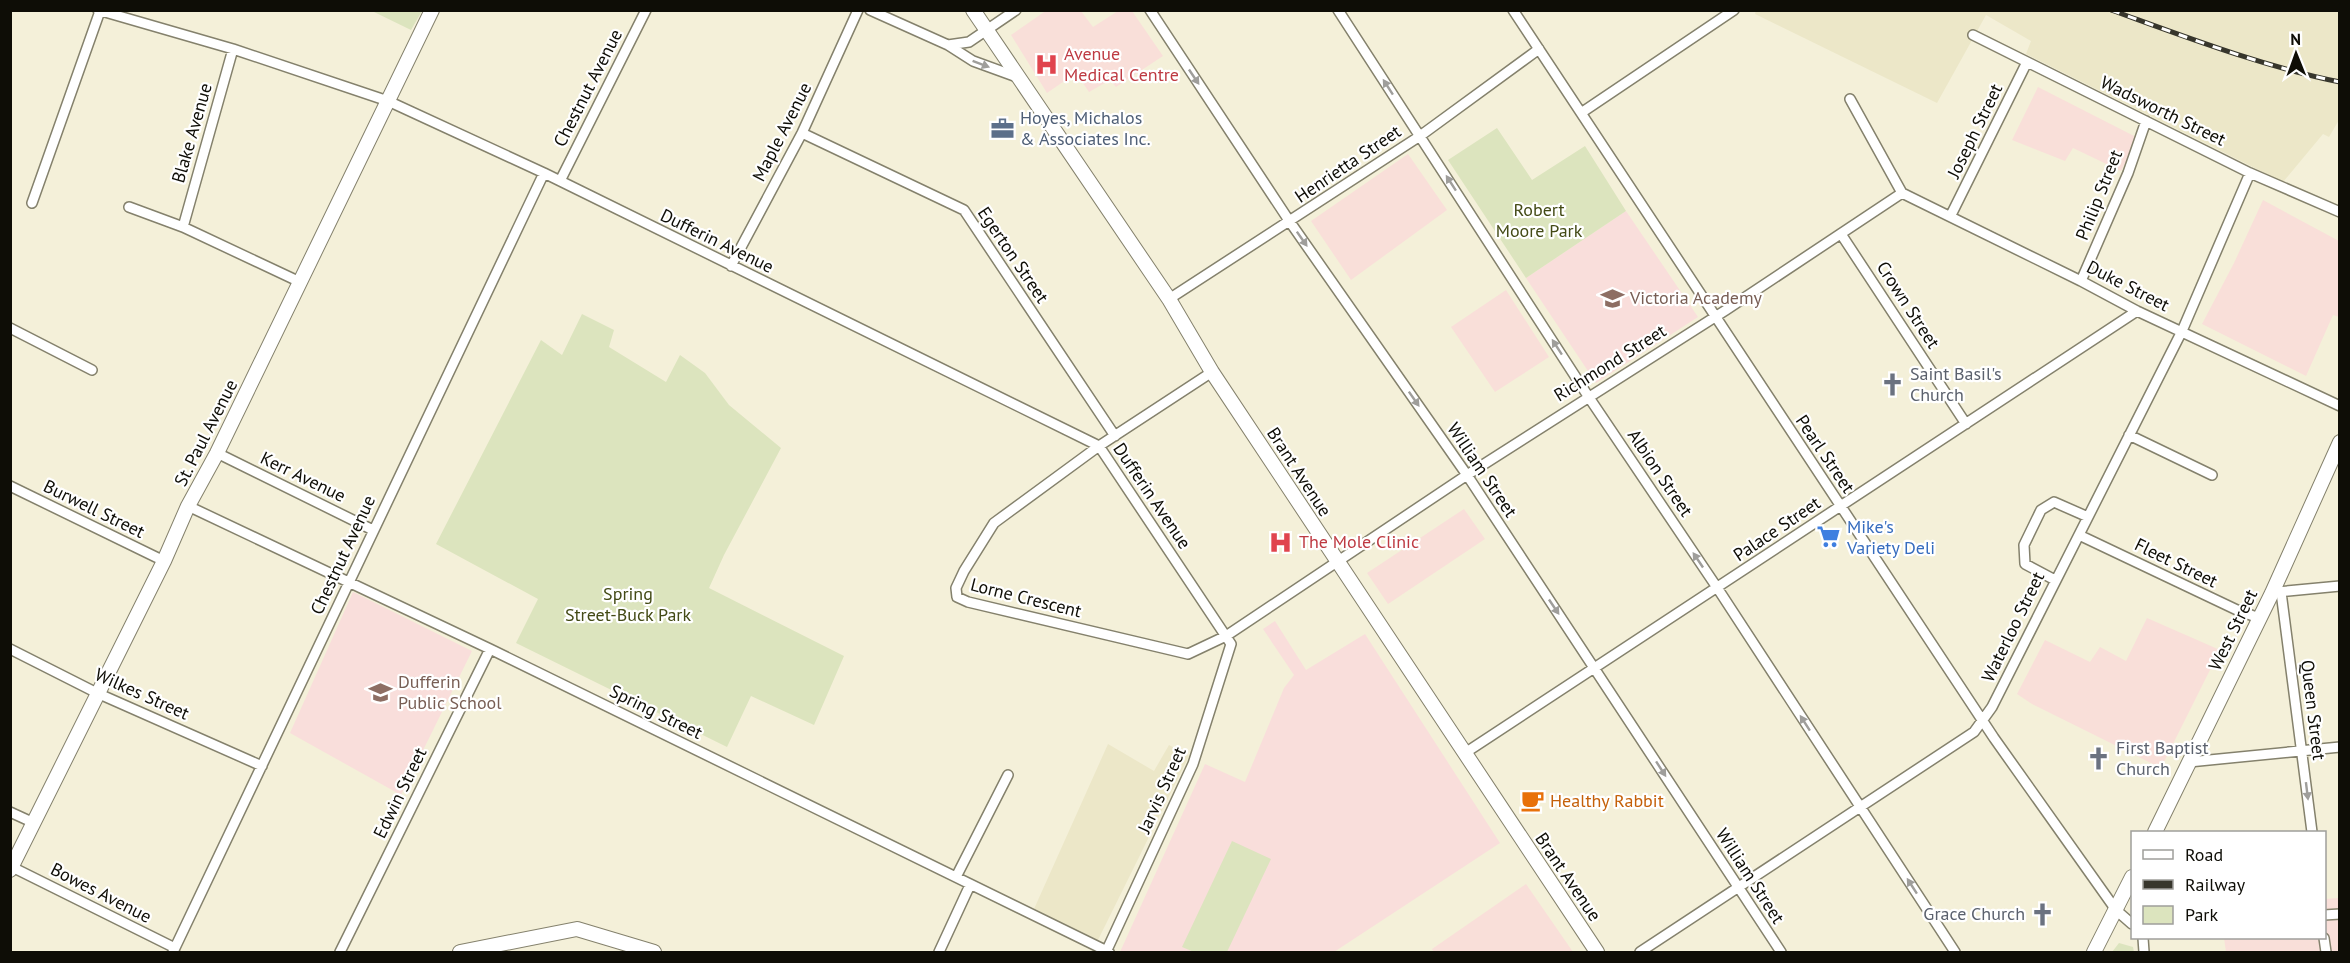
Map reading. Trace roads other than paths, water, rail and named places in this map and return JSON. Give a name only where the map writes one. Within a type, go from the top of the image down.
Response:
[{"type":"main road","name":"St. Paul Avenue","points":[[11,868],[164,561],[188,506],[217,453],[432,10]]},
{"type":"main road","name":"Brant Avenue","points":[[973,10],[1169,299],[1212,372],[1597,952]]},
{"type":"main road","name":"West Street","points":[[2155,831],[2259,618],[2277,592],[2340,442]]},
{"type":"main road","points":[[2094,952],[2131,881]]},
{"type":"main road","points":[[460,952],[577,929],[654,952]]},
{"type":"street","name":"Chestnut Avenue","points":[[560,181],[646,10]]},
{"type":"street","name":"Maple Avenue","points":[[731,266],[802,133],[858,10]]},
{"type":"street","points":[[870,10],[948,45],[973,61],[1017,77]]},
{"type":"street","points":[[948,45],[969,42],[1016,10]]},
{"type":"street","name":"William Street","points":[[1150,10],[1290,222],[1467,475],[1781,952]]},
{"type":"street","name":"Albion Street","points":[[1338,10],[1588,396],[1718,589],[1955,952]]},
{"type":"street","name":"Pearl Street","points":[[1513,10],[1714,317],[1983,719],[2116,910],[2131,922]]},
{"type":"street","points":[[1581,113],[1734,10]]},
{"type":"street","name":"Dufferin Avenue","points":[[99,11],[233,49],[388,102],[544,173],[1099,446],[1226,636]]},
{"type":"street","points":[[32,203],[99,11]]},
{"type":"street","name":"Wadsworth Street","points":[[1973,35],[2250,173],[2340,212]]},
{"type":"street","name":"Blake Avenue","points":[[183,227],[233,49]]},
{"type":"street","name":"Henrietta Street","points":[[1169,299],[1420,136],[1539,49]]},
{"type":"street","name":"Joseph Street","points":[[1952,215],[2027,62]]},
{"type":"street","points":[[1850,99],[1902,193]]},
{"type":"street","name":"Philip Street","points":[[2081,281],[2128,173],[2146,121]]},
{"type":"street","name":"Egerton Street","points":[[802,133],[964,210],[1114,436]]},
{"type":"street","name":"Chestnut Avenue","points":[[174,950],[544,173]]},
{"type":"street","name":"Waterloo Street","points":[[1640,952],[1740,889],[1860,806],[1974,732],[1992,707],[2182,331],[2250,173]]},
{"type":"street","name":"Duke Street","points":[[1902,193],[1952,215],[2137,311],[2340,406]]},
{"type":"street","name":"Richmond Street","points":[[1337,562],[1902,193]]},
{"type":"street","points":[[129,207],[183,227],[300,282]]},
{"type":"street","name":"Crown Street","points":[[1841,234],[1966,424]]},
{"type":"street","name":"Palace Street","points":[[1464,753],[1718,589],[2137,311]]},
{"type":"street","points":[[10,328],[92,370]]},
{"type":"street","name":"Lorne Crescent","points":[[1212,372],[1099,446],[994,523],[964,571],[956,588],[957,597],[968,602],[1188,654],[1226,636],[1337,562]]},
{"type":"street","points":[[2129,435],[2212,475]]},
{"type":"street","name":"Kerr Avenue","points":[[217,453],[373,530]]},
{"type":"street","name":"Burwell Street","points":[[10,486],[164,561]]},
{"type":"street","points":[[2055,580],[2025,564],[2024,545],[2041,510],[2054,502],[2088,517]]},
{"type":"street","name":"Spring Street","points":[[188,506],[489,649],[1107,952]]},
{"type":"street","name":"Fleet Street","points":[[2079,535],[2237,610],[2259,618]]},
{"type":"street","points":[[2277,592],[2340,586]]},
{"type":"street","name":"Queen Street","points":[[2277,592],[2312,831]]},
{"type":"street","name":"Jarvis Street","points":[[1107,952],[1193,764],[1231,644],[1226,636]]},
{"type":"street","name":"Wilkes Street","points":[[10,649],[97,693],[262,766]]},
{"type":"street","name":"Edwin Street","points":[[340,952],[489,649]]},
{"type":"street","points":[[2189,762],[2340,747]]},
{"type":"street","points":[[956,877],[1008,775]]},
{"type":"street","points":[[10,812],[34,822]]},
{"type":"street","name":"Bowes Avenue","points":[[11,868],[174,950]]},
{"type":"street","points":[[939,952],[970,885]]},
{"type":"railway","points":[[2111,10],[2281,68],[2340,82]]},
{"type":"place","name":"Avenue Medical Centre","points":[[1046,64]]},
{"type":"place","name":"Hoyes, Michalos & Associates Inc.","points":[[1002,128]]},
{"type":"place","name":"Victoria Academy","points":[[1612,298]]},
{"type":"place","name":"Saint Basil's Church","points":[[1892,384]]},
{"type":"place","name":"Mike's Variety Deli","points":[[1829,537]]},
{"type":"place","name":"The Mole Clinic","points":[[1281,542]]},
{"type":"place","name":"Dufferin Public School","points":[[380,692]]},
{"type":"place","name":"First Baptist Church","points":[[2098,758]]},
{"type":"place","name":"Healthy Rabbit","points":[[1532,801]]},
{"type":"place","name":"Grace Church","points":[[2043,914]]},
{"type":"park label","name":"Robert Moore Park","points":[[1539,220]]},
{"type":"park label","name":"Spring Street-Buck Park","points":[[628,604]]}]
